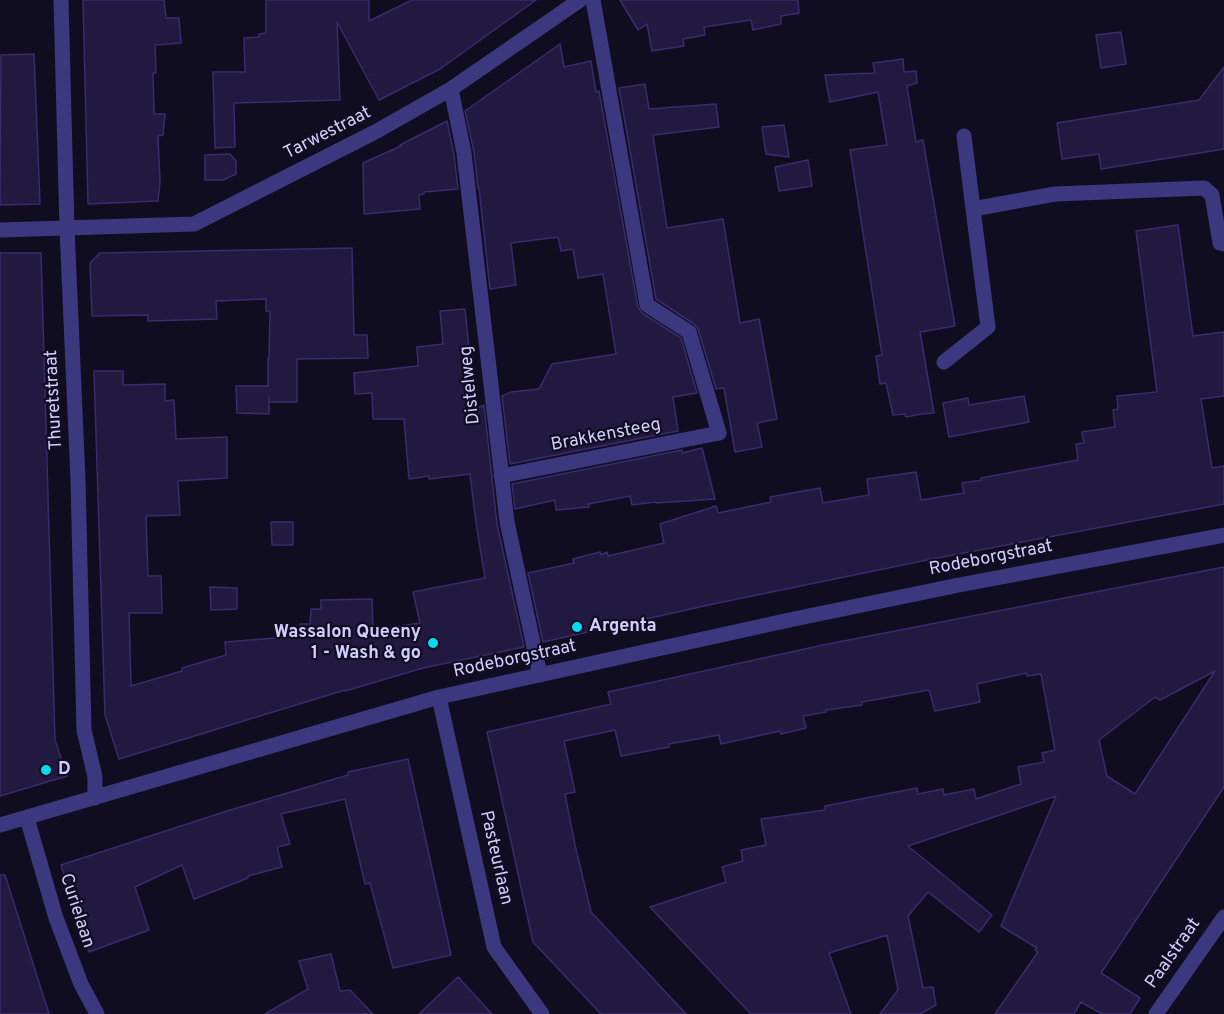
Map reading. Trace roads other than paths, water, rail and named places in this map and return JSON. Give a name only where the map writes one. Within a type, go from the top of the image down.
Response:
[{"type":"street","name":"Thuretstraat","points":[[61,0],[67,229],[78,480],[84,730],[95,777],[95,798]]},
{"type":"street","name":"Tarwestraat","points":[[0,230],[194,224],[377,131],[452,89],[580,0]]},
{"type":"street","name":"Brakkensteeg","points":[[501,476],[719,433],[689,332],[647,305],[593,0]]},
{"type":"street","name":"Distelweg","points":[[452,89],[464,153],[507,522],[540,675]]},
{"type":"street","points":[[944,362],[988,327],[964,136]]},
{"type":"street","points":[[973,209],[1055,194],[1204,188],[1212,195],[1220,243],[1224,244]]},
{"type":"street","name":"Rodeborgstraat","points":[[0,825],[439,697],[948,587],[1224,536]]},
{"type":"street","name":"Pasteurlaan","points":[[439,697],[494,947],[543,1014]]},
{"type":"street","name":"Curielaan","points":[[27,818],[56,918],[81,984],[97,1014]]},
{"type":"street","name":"Paalstraat","points":[[1156,1014],[1224,917]]},
{"type":"place","name":"Argenta","points":[[577,627]]},
{"type":"place","name":"Wassalon Queeny 1 - Wash & go","points":[[433,643]]},
{"type":"place","name":"D","points":[[46,770]]}]
